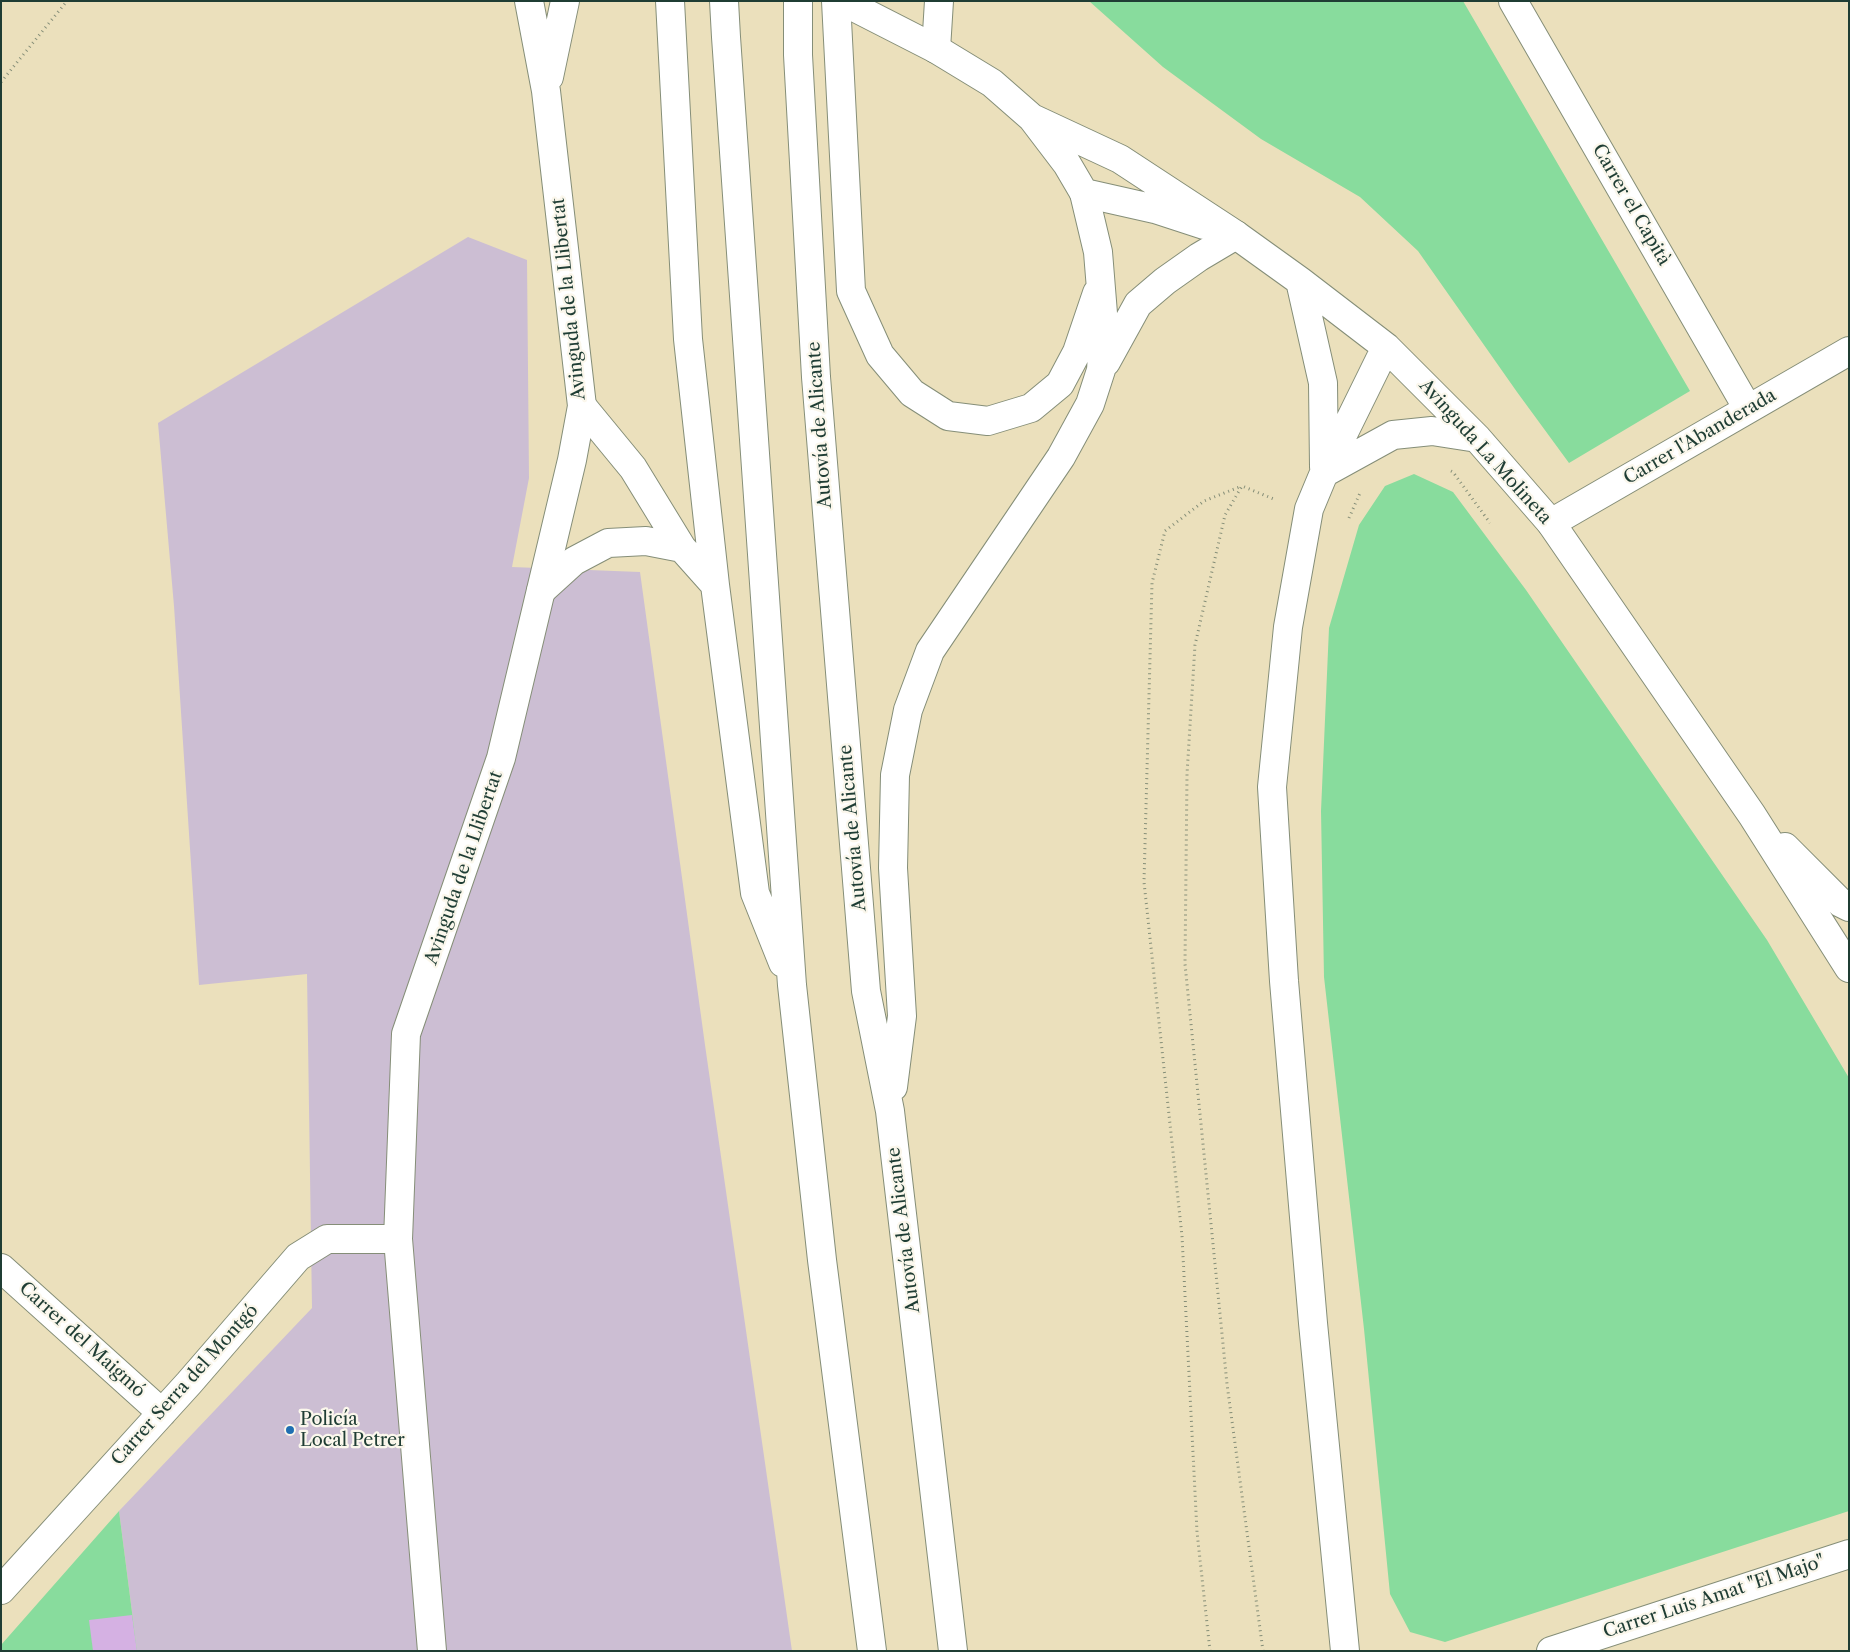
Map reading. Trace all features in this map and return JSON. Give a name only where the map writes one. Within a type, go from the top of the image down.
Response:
[{"type":"main road","name":"Avinguda de la Llibertat","points":[[432,1651],[398,1239],[406,1034],[502,758],[572,460],[582,406],[546,91],[529,1]]},
{"type":"main road","name":"Avinguda de la Llibertat","points":[[546,91],[565,1]]},
{"type":"main road","points":[[724,1],[792,985],[822,1260],[872,1651]]},
{"type":"main road","name":"Autovía de Alicante","points":[[798,1],[798,55],[816,377],[866,981],[890,1111],[953,1651]]},
{"type":"main road","points":[[836,1],[851,291],[880,355],[912,394],[948,416],[988,421],[1032,408],[1060,384],[1077,352],[1100,285]]},
{"type":"main road","name":"Avinguda La Molineta","points":[[842,1],[936,49],[992,83],[1032,118],[1067,164],[1084,193],[1155,209],[1236,235]]},
{"type":"main road","points":[[936,49],[939,1]]},
{"type":"main road","name":"Carrer el Capità","points":[[1513,1],[1748,409]]},
{"type":"main road","points":[[670,13],[688,339],[715,585],[754,894],[792,985]]},
{"type":"main road","name":"Avinguda La Molineta","points":[[1032,118],[1120,159],[1236,235],[1300,281],[1386,346],[1477,438],[1551,524],[1752,814],[1849,968]]},
{"type":"main road","points":[[1084,193],[1098,252],[1104,326],[1101,370]]},
{"type":"main road","points":[[890,1111],[902,1016],[893,868],[895,775],[908,710],[930,650],[1061,457],[1090,404],[1101,370],[1138,304],[1165,281],[1199,257],[1236,235]]},
{"type":"main road","points":[[1300,281],[1323,383],[1324,473]]},
{"type":"main road","points":[[1345,1651],[1314,1333],[1286,1001],[1272,787],[1288,627],[1310,509],[1324,473],[1386,346]]},
{"type":"main road","name":"Carrer l'Abanderada","points":[[1551,524],[1849,351]]},
{"type":"main road","points":[[582,406],[633,468],[682,548],[715,585]]},
{"type":"main road","points":[[1324,473],[1393,435],[1432,431],[1477,438]]},
{"type":"main road","points":[[541,591],[574,561],[608,543],[646,541],[682,548]]},
{"type":"main road","name":"Avinguda La Molineta","points":[[1752,814],[1842,903],[1849,907]]},
{"type":"main road","name":"Carrer Serra del Montgó","points":[[1,1590],[162,1412],[298,1257],[327,1239],[398,1239]]},
{"type":"main road","name":"Carrer del Maigmó","points":[[1,1268],[162,1412]]},
{"type":"main road","name":"Carrer Luis Amat \"El Majo\"","points":[[1551,1651],[1849,1554]]},
{"type":"path","points":[[1,82],[67,1]]},
{"type":"path","points":[[1444,469],[1453,472],[1490,523]]},
{"type":"path","points":[[1242,486],[1225,515],[1195,645],[1187,774],[1185,964],[1227,1384],[1264,1651]]},
{"type":"path","points":[[1210,1651],[1198,1532],[1182,1236],[1144,882],[1152,582],[1165,531],[1204,501],[1242,486],[1278,500]]},
{"type":"path","points":[[1349,518],[1362,489]]},
{"type":"shaded area","points":[[468,237],[527,260],[529,478],[512,567],[640,572],[705,1045],[792,1651],[137,1651],[119,1511],[312,1308],[307,974],[199,985],[174,606],[158,423]]},
{"type":"green space","points":[[1089,1],[1463,1],[1690,391],[1569,463],[1418,251],[1360,197],[1261,139],[1163,67]]},
{"type":"green space","points":[[1414,474],[1453,492],[1526,590],[1767,940],[1849,1078],[1849,1511],[1445,1642],[1410,1632],[1390,1594],[1364,1329],[1324,977],[1321,811],[1329,628],[1359,525],[1385,486]]},
{"type":"green space","points":[[119,1511],[137,1651],[1,1651],[1,1645]]},
{"type":"building","points":[[132,1615],[137,1651],[93,1651],[89,1620]]},
{"type":"place","name":"Policía Local Petrer","points":[[290,1430]]}]
